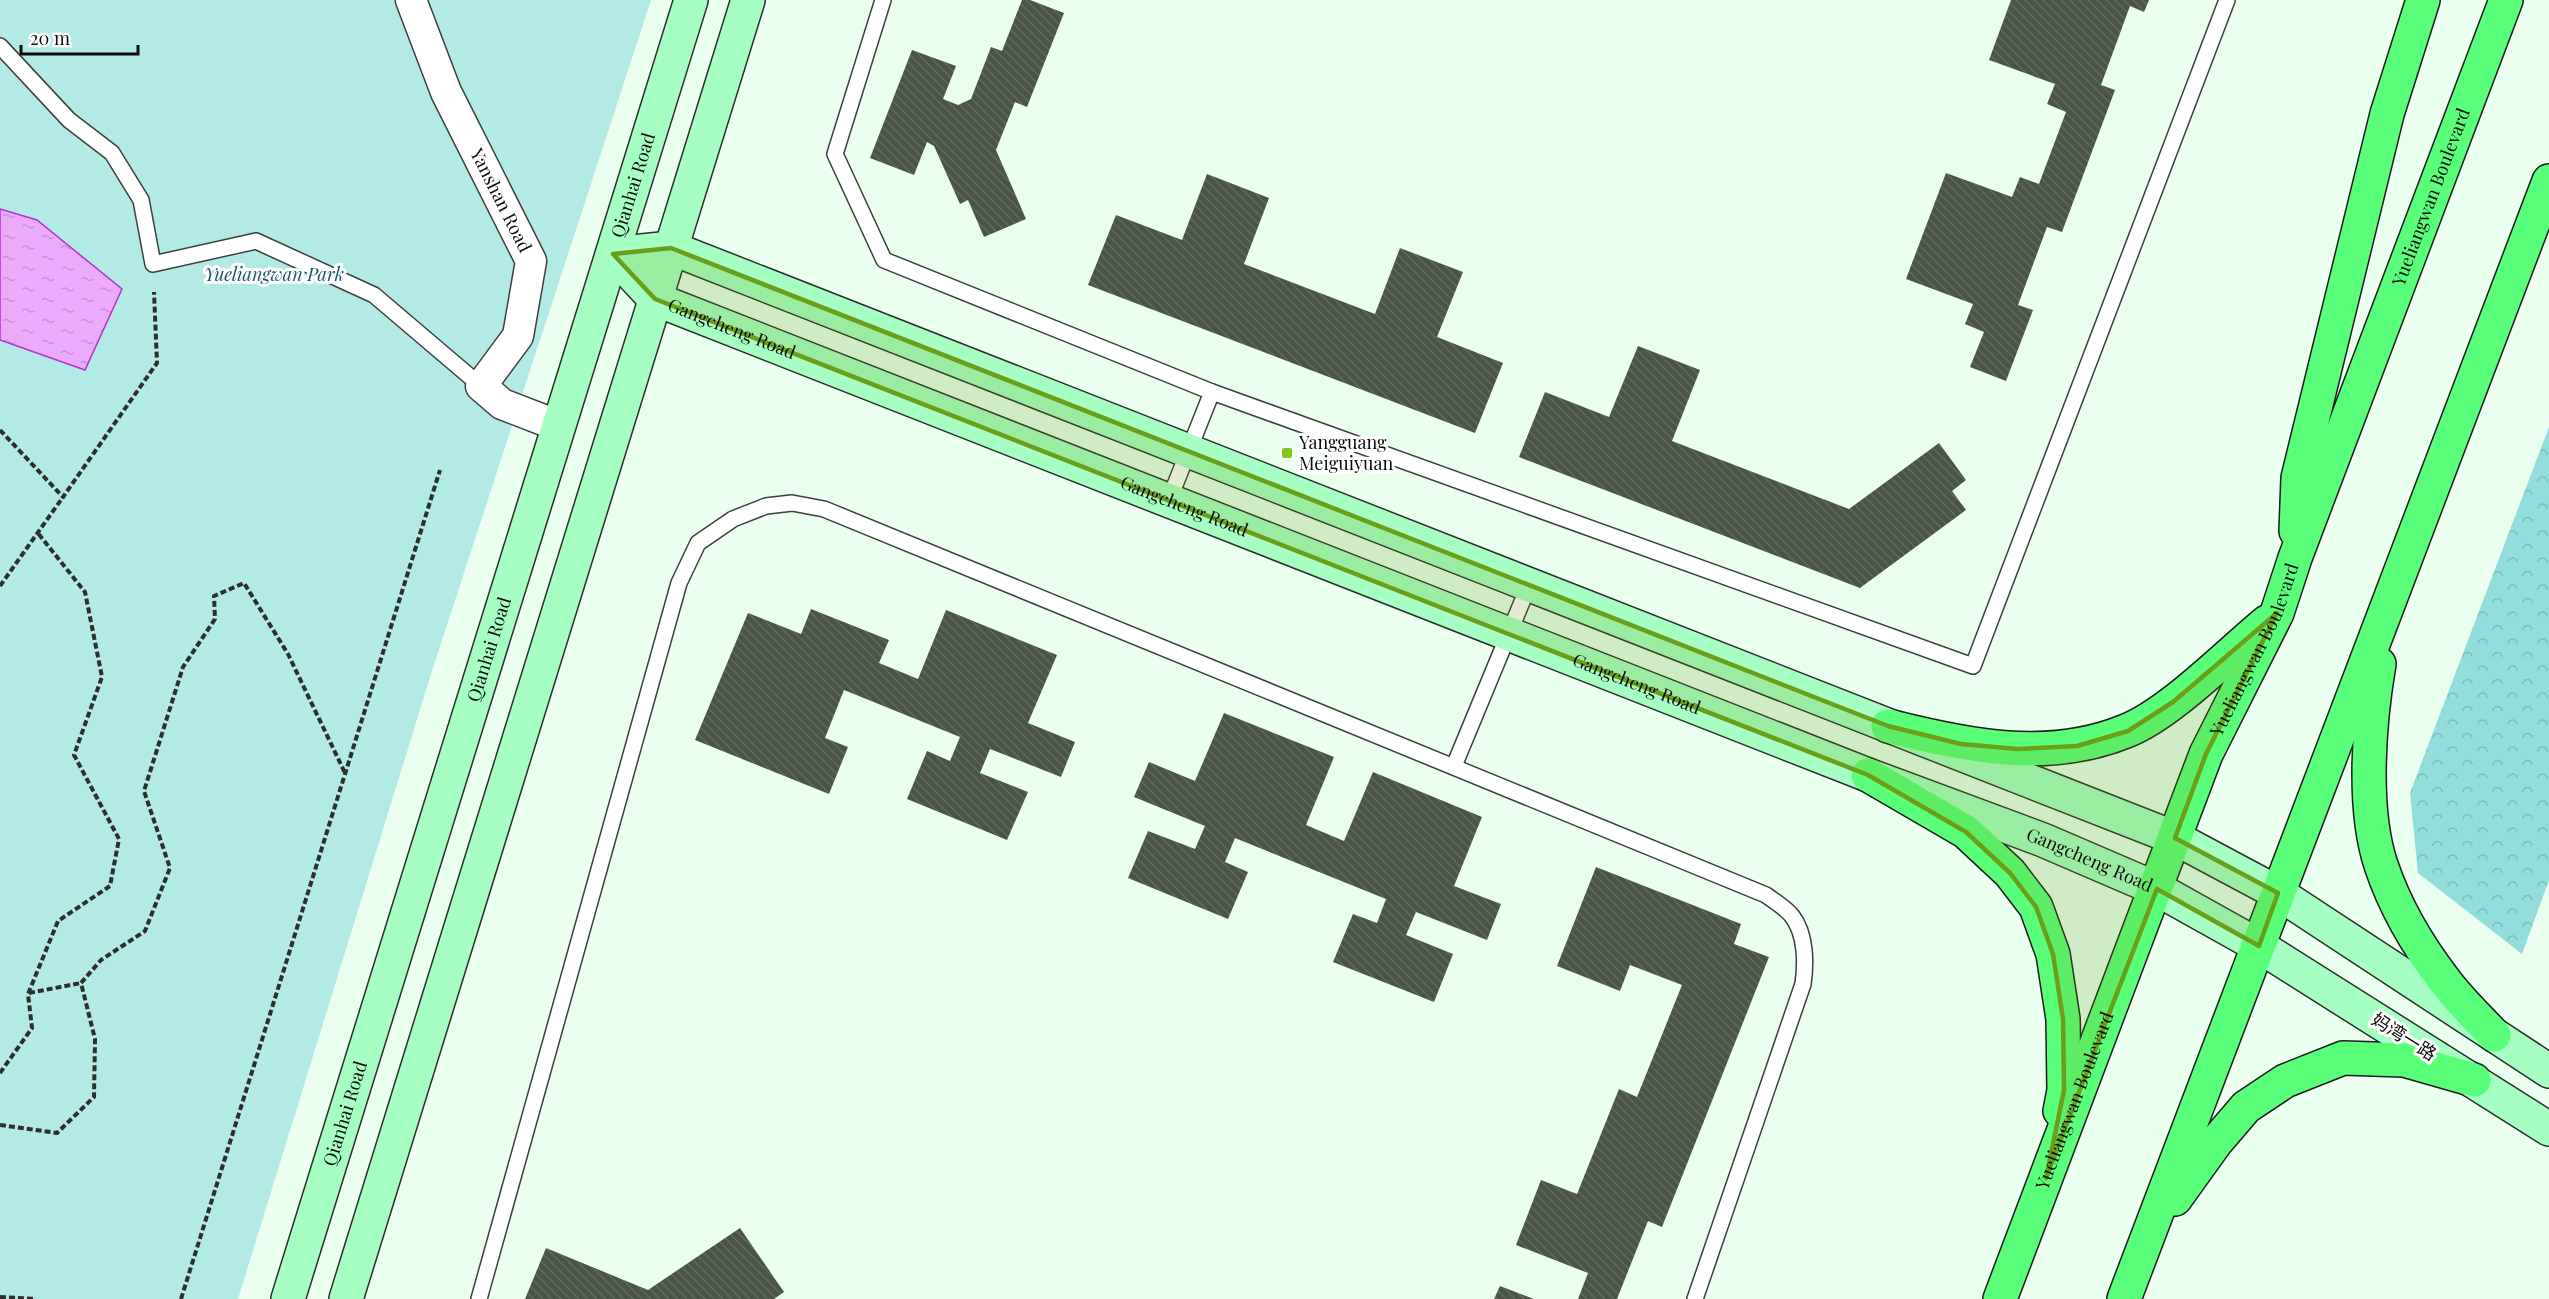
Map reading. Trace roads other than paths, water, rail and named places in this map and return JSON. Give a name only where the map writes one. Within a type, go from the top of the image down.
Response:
[{"type":"main road","name":"Yueliangwan Boulevard","points":[[2000,1299],[2157,889],[2206,754],[2277,613],[2295,558],[2506,0]]},
{"type":"main road","points":[[2295,558],[2298,478],[2387,114],[2418,14]]},
{"type":"main road","points":[[2124,1299],[2549,181]]},
{"type":"main road","points":[[2389,602],[2375,687],[2371,756],[2371,813],[2380,863],[2399,910],[2419,944],[2445,982],[2494,1035]]},
{"type":"main road","points":[[1888,726],[1960,744],[2018,749],[2077,746],[2128,731],[2173,702],[2277,613]]},
{"type":"main road","points":[[1868,775],[1966,832],[2010,873],[2036,907],[2053,954],[2063,1019],[2064,1090],[2046,1178]]},
{"type":"main road","points":[[2148,1237],[2216,1142],[2246,1107],[2285,1081],[2343,1058],[2404,1060],[2474,1080]]},
{"type":"street","name":"Yanshan Road","points":[[411,0],[446,92],[531,261],[518,336],[481,387]]},
{"type":"street","name":"Qianhai Road","points":[[288,1299],[691,0]]},
{"type":"street","points":[[346,1299],[748,0]]},
{"type":"street","points":[[612,254],[671,248],[2175,838],[2278,894],[2549,1071]]},
{"type":"street","name":"Gangcheng Road","points":[[612,254],[655,299],[1868,775],[2043,840],[2157,889],[2259,945]]},
{"type":"street","points":[[481,387],[502,404],[559,426]]},
{"type":"street","name":"妈湾一路","points":[[2259,945],[2549,1129]]},
{"type":"lane","points":[[883,0],[835,154],[884,260],[1212,392],[1973,666],[2227,0]]},
{"type":"lane","points":[[0,46],[69,120],[112,153],[141,200],[153,264],[256,241],[374,295],[481,387]]},
{"type":"lane","points":[[1169,500],[1212,392]]},
{"type":"lane","points":[[479,1299],[679,583],[698,543],[733,519],[766,506],[792,503],[824,509],[1454,766],[1766,895],[1792,916],[1801,938],[1806,964],[1803,984],[1695,1299]]},
{"type":"lane","points":[[1454,766],[1529,585]]},
{"type":"water","points":[[0,209],[37,220],[122,289],[85,370],[0,340]]},
{"type":"place","name":"Yangguang Meiguiyuan","points":[[1287,453]]},
{"type":"park label","name":"Yueliangwan Park","points":[[274,275]]}]
